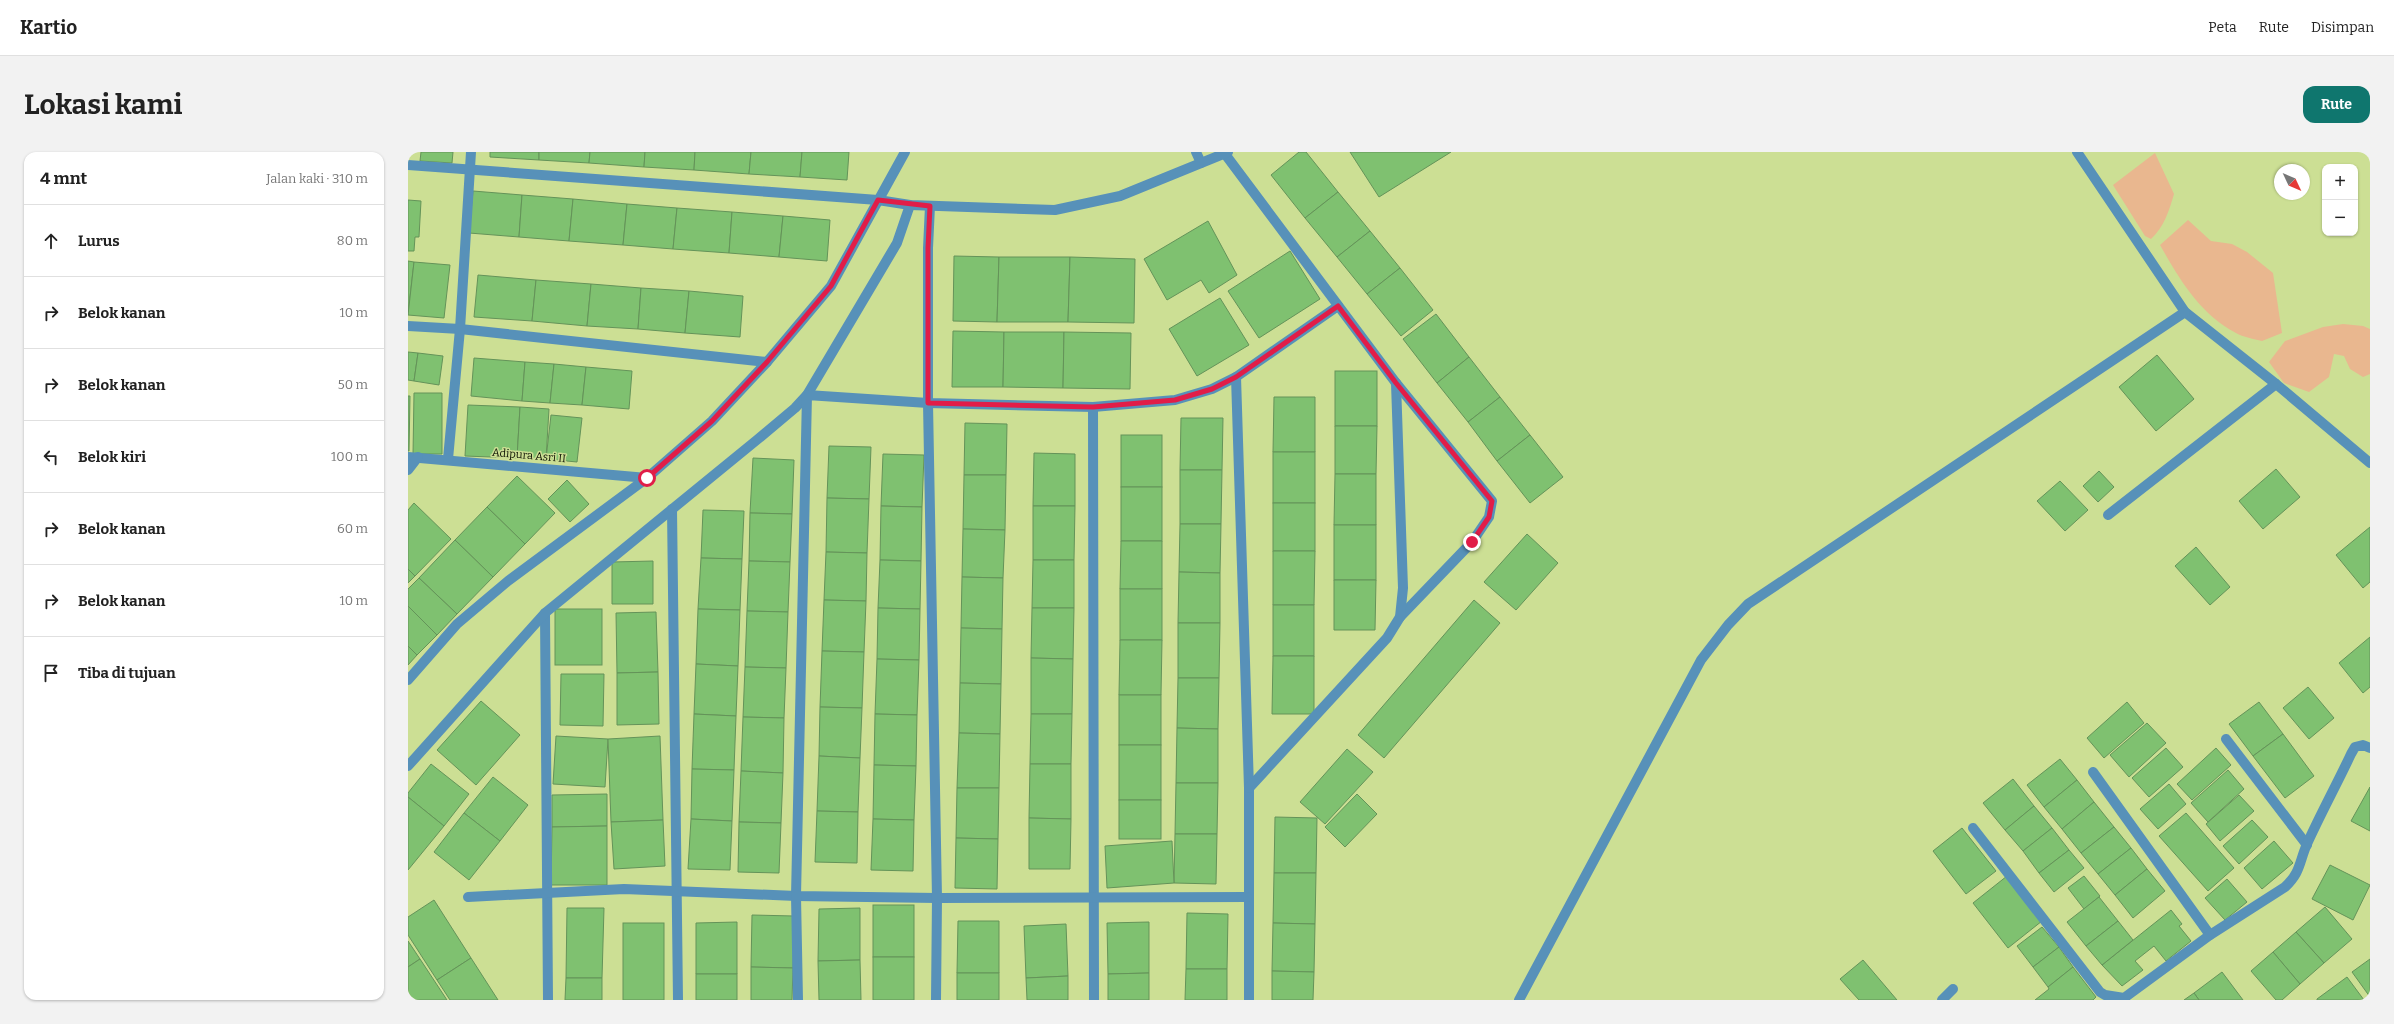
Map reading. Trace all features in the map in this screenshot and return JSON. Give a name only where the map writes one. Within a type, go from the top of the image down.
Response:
[{"type":"street","points":[[448,459],[460,330],[471,152]]},
{"type":"street","points":[[408,680],[457,624],[508,581],[647,478],[712,421],[767,362],[831,286],[905,152]]},
{"type":"street","points":[[1196,152],[1201,163]]},
{"type":"street","points":[[2077,152],[2185,312],[2276,384],[2370,463]]},
{"type":"street","points":[[408,165],[470,168],[878,200],[910,205],[1055,210],[1120,196],[1227,153],[1396,383],[1492,501],[1489,517],[1472,542],[1400,617],[1375,652],[1248,788]]},
{"type":"street","points":[[408,766],[545,613],[795,408],[807,395],[897,243],[910,205]]},
{"type":"street","points":[[930,206],[928,248],[928,403],[937,898],[936,1000]]},
{"type":"street","points":[[807,395],[928,403],[1093,407],[1175,400],[1212,389],[1236,377],[1338,306]]},
{"type":"street","points":[[1519,1000],[1701,660],[1728,625],[1748,604],[2185,312]]},
{"type":"street","points":[[408,326],[460,330],[767,362]]},
{"type":"street","points":[[1236,377],[1248,788],[1247,897],[1249,1000]]},
{"type":"street","points":[[1396,383],[1403,588],[1400,617]]},
{"type":"street","points":[[2108,515],[2276,384]]},
{"type":"street","points":[[798,1000],[796,896],[807,395]]},
{"type":"street","points":[[1093,407],[1094,1000]]},
{"type":"street","points":[[408,470],[413,457]]},
{"type":"street","name":"Adipura Asri II","points":[[413,457],[647,478]]},
{"type":"street","points":[[672,509],[678,892],[678,1000]]},
{"type":"street","points":[[545,613],[548,1000]]},
{"type":"street","points":[[2226,739],[2307,845]]},
{"type":"street","points":[[1973,828],[2104,997],[2124,998],[2130,996],[2210,935],[2285,887],[2301,867],[2307,845],[2355,747],[2363,745],[2370,748]]},
{"type":"street","points":[[2093,772],[2210,935]]},
{"type":"street","points":[[468,897],[624,889],[796,896],[937,898],[1247,897]]},
{"type":"street","points":[[1942,1000],[1953,989]]},
{"type":"shaded area","points":[[2155,153],[2174,194],[2163,224],[2151,239],[2145,236],[2113,185]]},
{"type":"shaded area","points":[[2188,220],[2211,241],[2232,244],[2247,252],[2273,273],[2282,333],[2262,341],[2249,338],[2223,325],[2201,306],[2183,283],[2160,245]]},
{"type":"shaded area","points":[[2343,324],[2363,326],[2370,329],[2370,374],[2363,377],[2350,369],[2344,356],[2334,354],[2329,377],[2309,392],[2284,383],[2269,362],[2285,341],[2323,327]]},
{"type":"building","points":[[421,152],[453,152],[452,163],[420,161]]},
{"type":"building","points":[[490,152],[539,152],[539,160],[490,157]]},
{"type":"building","points":[[539,152],[590,152],[589,163],[539,160]]},
{"type":"building","points":[[590,152],[645,152],[644,167],[589,163]]},
{"type":"building","points":[[645,152],[695,152],[694,170],[644,167]]},
{"type":"building","points":[[695,152],[751,152],[749,174],[694,170]]},
{"type":"building","points":[[751,152],[802,152],[800,177],[749,174]]},
{"type":"building","points":[[802,152],[849,152],[847,180],[800,177]]},
{"type":"building","points":[[1299,152],[1306,152],[1338,192],[1305,218],[1271,175]]},
{"type":"building","points":[[1350,152],[1451,152],[1379,197]]},
{"type":"building","points":[[473,191],[522,195],[519,237],[469,233]]},
{"type":"building","points":[[1338,192],[1370,231],[1337,257],[1305,218]]},
{"type":"building","points":[[522,195],[573,199],[569,241],[519,237]]},
{"type":"building","points":[[573,199],[627,204],[623,245],[569,241]]},
{"type":"building","points":[[408,200],[421,201],[419,237],[415,237],[414,251],[408,251]]},
{"type":"building","points":[[627,204],[677,208],[673,249],[623,245]]},
{"type":"building","points":[[677,208],[732,212],[729,253],[673,249]]},
{"type":"building","points":[[732,212],[783,216],[779,257],[729,253]]},
{"type":"building","points":[[783,216],[830,220],[827,261],[779,257]]},
{"type":"building","points":[[1208,221],[1237,275],[1209,293],[1201,280],[1167,300],[1144,259]]},
{"type":"building","points":[[1370,231],[1400,268],[1367,294],[1337,257]]},
{"type":"building","points":[[1290,251],[1320,299],[1259,338],[1228,291]]},
{"type":"building","points":[[954,256],[999,257],[997,322],[953,321]]},
{"type":"building","points":[[999,257],[1070,257],[1068,322],[997,322]]},
{"type":"building","points":[[1070,257],[1135,259],[1134,323],[1068,322]]},
{"type":"building","points":[[408,261],[414,262],[408,315]]},
{"type":"building","points":[[414,262],[450,265],[444,318],[408,315]]},
{"type":"building","points":[[1400,268],[1433,310],[1401,336],[1367,294]]},
{"type":"building","points":[[478,275],[536,280],[532,321],[474,317]]},
{"type":"building","points":[[536,280],[591,284],[587,326],[532,321]]},
{"type":"building","points":[[591,284],[641,288],[638,329],[587,326]]},
{"type":"building","points":[[641,288],[689,291],[685,333],[638,329]]},
{"type":"building","points":[[689,291],[743,296],[740,337],[685,333]]},
{"type":"building","points":[[1220,298],[1249,345],[1197,376],[1169,329]]},
{"type":"building","points":[[1436,314],[1469,357],[1437,383],[1403,339]]},
{"type":"building","points":[[953,331],[1004,332],[1003,387],[952,387]]},
{"type":"building","points":[[1004,332],[1064,332],[1063,388],[1003,387]]},
{"type":"building","points":[[1064,332],[1131,333],[1130,389],[1063,388]]},
{"type":"building","points":[[408,352],[418,353],[414,381],[408,380]]},
{"type":"building","points":[[418,353],[443,356],[439,385],[414,381]]},
{"type":"building","points":[[2157,355],[2194,399],[2156,431],[2119,387]]},
{"type":"building","points":[[1469,357],[1500,397],[1468,422],[1437,383]]},
{"type":"building","points":[[474,358],[525,362],[522,401],[471,396]]},
{"type":"building","points":[[525,362],[554,364],[550,403],[522,401]]},
{"type":"building","points":[[554,364],[586,367],[582,405],[550,403]]},
{"type":"building","points":[[586,367],[632,371],[629,409],[582,405]]},
{"type":"building","points":[[1335,371],[1377,371],[1377,426],[1335,426]]},
{"type":"building","points":[[414,393],[442,393],[442,454],[413,454]]},
{"type":"building","points":[[408,396],[410,396],[409,451],[408,451]]},
{"type":"building","points":[[1274,397],[1315,397],[1315,452],[1273,452]]},
{"type":"building","points":[[1500,397],[1530,435],[1497,461],[1468,422]]},
{"type":"building","points":[[468,405],[520,407],[517,458],[465,456]]},
{"type":"building","points":[[520,407],[549,409],[546,459],[517,458]]},
{"type":"building","points":[[551,415],[582,418],[577,462],[546,459]]},
{"type":"building","points":[[1181,418],[1223,418],[1222,470],[1180,470]]},
{"type":"building","points":[[965,423],[1007,424],[1006,475],[964,475]]},
{"type":"building","points":[[1335,426],[1377,426],[1376,474],[1335,474]]},
{"type":"building","points":[[1121,435],[1162,435],[1162,487],[1121,487]]},
{"type":"building","points":[[1530,435],[1563,477],[1530,503],[1497,461]]},
{"type":"building","points":[[829,446],[871,447],[869,499],[827,498]]},
{"type":"building","points":[[1273,452],[1315,452],[1315,503],[1273,503]]},
{"type":"building","points":[[1034,453],[1075,454],[1075,506],[1033,506]]},
{"type":"building","points":[[883,454],[924,455],[922,507],[881,506]]},
{"type":"building","points":[[753,458],[794,460],[792,514],[750,513]]},
{"type":"building","points":[[2276,469],[2300,497],[2263,529],[2239,501]]},
{"type":"building","points":[[1180,470],[1222,470],[1221,524],[1180,524]]},
{"type":"building","points":[[2099,471],[2114,487],[2098,502],[2083,486]]},
{"type":"building","points":[[1335,474],[1376,474],[1376,525],[1334,525]]},
{"type":"building","points":[[964,475],[1006,475],[1005,530],[963,529]]},
{"type":"building","points":[[517,476],[555,513],[525,544],[487,507]]},
{"type":"building","points":[[567,480],[589,504],[570,522],[548,499]]},
{"type":"building","points":[[2060,481],[2088,510],[2065,531],[2037,501]]},
{"type":"building","points":[[1121,487],[1162,487],[1162,541],[1121,541]]},
{"type":"building","points":[[827,498],[869,499],[867,553],[826,552]]},
{"type":"building","points":[[414,503],[451,539],[415,576],[408,569],[408,510]]},
{"type":"building","points":[[1273,503],[1315,503],[1315,551],[1273,551]]},
{"type":"building","points":[[881,506],[922,507],[921,561],[880,560]]},
{"type":"building","points":[[1033,506],[1075,506],[1074,560],[1033,560]]},
{"type":"building","points":[[487,507],[525,544],[493,577],[455,540]]},
{"type":"building","points":[[703,510],[744,511],[742,559],[701,558]]},
{"type":"building","points":[[750,513],[792,514],[790,562],[749,561]]},
{"type":"building","points":[[1180,524],[1221,524],[1220,573],[1179,572]]},
{"type":"building","points":[[1334,525],[1376,525],[1376,580],[1334,580]]},
{"type":"building","points":[[2370,527],[2370,582],[2363,588],[2336,555]]},
{"type":"building","points":[[963,529],[1005,530],[1003,578],[962,577]]},
{"type":"building","points":[[1527,534],[1558,563],[1516,610],[1484,582]]},
{"type":"building","points":[[455,540],[493,577],[457,614],[419,578]]},
{"type":"building","points":[[1121,541],[1162,541],[1162,589],[1120,589]]},
{"type":"building","points":[[2196,547],[2230,587],[2210,605],[2175,566]]},
{"type":"building","points":[[1273,551],[1315,551],[1314,605],[1273,605]]},
{"type":"building","points":[[826,552],[867,553],[866,601],[824,600]]},
{"type":"building","points":[[701,558],[742,559],[740,610],[698,609]]},
{"type":"building","points":[[880,560],[921,561],[920,609],[878,608]]},
{"type":"building","points":[[1033,560],[1074,560],[1074,608],[1032,608]]},
{"type":"building","points":[[653,561],[653,604],[612,604],[612,562]]},
{"type":"building","points":[[749,561],[790,562],[788,612],[747,611]]},
{"type":"building","points":[[408,569],[415,576],[408,583]]},
{"type":"building","points":[[1179,572],[1220,573],[1220,623],[1178,623]]},
{"type":"building","points":[[962,577],[1003,578],[1002,629],[961,628]]},
{"type":"building","points":[[419,578],[457,614],[437,635],[408,606],[408,589]]},
{"type":"building","points":[[1334,580],[1376,580],[1375,630],[1334,630]]},
{"type":"building","points":[[1120,589],[1162,589],[1162,640],[1120,640]]},
{"type":"building","points":[[824,600],[866,601],[864,652],[822,651]]},
{"type":"building","points":[[1474,600],[1500,623],[1384,758],[1358,735]]},
{"type":"building","points":[[1273,605],[1314,605],[1314,656],[1273,656]]},
{"type":"building","points":[[408,606],[437,635],[417,655],[408,646]]},
{"type":"building","points":[[878,608],[920,609],[919,660],[877,659]]},
{"type":"building","points":[[1032,608],[1074,608],[1073,659],[1031,658]]},
{"type":"building","points":[[555,609],[602,609],[602,665],[555,665]]},
{"type":"building","points":[[698,609],[740,610],[738,666],[696,664]]},
{"type":"building","points":[[747,611],[788,612],[786,668],[745,667]]},
{"type":"building","points":[[656,612],[658,672],[617,673],[616,613]]},
{"type":"building","points":[[1178,623],[1220,623],[1219,678],[1178,678]]},
{"type":"building","points":[[961,628],[1002,629],[1001,684],[960,683]]},
{"type":"building","points":[[2370,637],[2370,687],[2363,693],[2339,663]]},
{"type":"building","points":[[1120,640],[1162,640],[1161,695],[1119,695]]},
{"type":"building","points":[[408,646],[417,655],[408,665]]},
{"type":"building","points":[[822,651],[864,652],[862,708],[820,707]]},
{"type":"building","points":[[1273,656],[1314,656],[1314,714],[1272,714]]},
{"type":"building","points":[[1031,658],[1073,659],[1072,714],[1031,714]]},
{"type":"building","points":[[877,659],[919,660],[917,715],[875,714]]},
{"type":"building","points":[[696,664],[738,666],[736,716],[694,714]]},
{"type":"building","points":[[745,667],[786,668],[784,718],[743,717]]},
{"type":"building","points":[[658,672],[659,724],[617,725],[617,673]]},
{"type":"building","points":[[561,674],[604,674],[603,726],[560,725]]},
{"type":"building","points":[[1178,678],[1219,678],[1218,729],[1177,728]]},
{"type":"building","points":[[960,683],[1001,684],[1000,734],[959,733]]},
{"type":"building","points":[[2308,687],[2334,718],[2309,739],[2283,708]]},
{"type":"building","points":[[1119,695],[1161,695],[1161,745],[1119,745]]},
{"type":"building","points":[[481,701],[520,735],[476,785],[437,750]]},
{"type":"building","points":[[2127,702],[2144,723],[2104,758],[2087,738]]},
{"type":"building","points":[[2259,702],[2283,734],[2253,756],[2229,724]]},
{"type":"building","points":[[820,707],[862,708],[860,758],[819,756]]},
{"type":"building","points":[[694,714],[736,716],[734,770],[692,769]]},
{"type":"building","points":[[875,714],[917,715],[916,766],[874,765]]},
{"type":"building","points":[[1031,714],[1072,714],[1071,764],[1030,764]]},
{"type":"building","points":[[743,717],[784,718],[783,773],[741,771]]},
{"type":"building","points":[[2147,723],[2166,743],[2129,777],[2110,755]]},
{"type":"building","points":[[1177,728],[1218,729],[1218,783],[1176,783]]},
{"type":"building","points":[[959,733],[1000,734],[999,788],[957,788]]},
{"type":"building","points":[[2283,734],[2314,776],[2285,798],[2253,756]]},
{"type":"building","points":[[556,736],[608,739],[605,787],[553,784]]},
{"type":"building","points":[[660,736],[663,820],[611,822],[608,739]]},
{"type":"building","points":[[1119,745],[1161,745],[1161,800],[1119,800]]},
{"type":"building","points":[[2166,748],[2183,767],[2149,797],[2132,778]]},
{"type":"building","points":[[2216,748],[2231,765],[2192,800],[2177,784]]},
{"type":"building","points":[[1347,749],[1373,772],[1325,824],[1300,802]]},
{"type":"building","points":[[819,756],[860,758],[858,812],[817,811]]},
{"type":"building","points":[[2060,759],[2077,780],[2044,807],[2027,785]]},
{"type":"building","points":[[431,764],[469,794],[444,826],[408,797],[408,793]]},
{"type":"building","points":[[1030,764],[1071,764],[1071,819],[1029,818]]},
{"type":"building","points":[[874,765],[916,766],[914,820],[873,819]]},
{"type":"building","points":[[692,769],[734,770],[732,821],[691,819]]},
{"type":"building","points":[[2228,770],[2244,789],[2208,822],[2191,803]]},
{"type":"building","points":[[741,771],[783,773],[781,823],[739,822]]},
{"type":"building","points":[[493,777],[528,805],[500,841],[464,813]]},
{"type":"building","points":[[2013,779],[2034,806],[2005,830],[1983,803]]},
{"type":"building","points":[[2077,780],[2094,802],[2062,829],[2044,807]]},
{"type":"building","points":[[1176,783],[1218,783],[1217,834],[1175,834]]},
{"type":"building","points":[[2169,784],[2186,804],[2158,829],[2140,809]]},
{"type":"building","points":[[2370,787],[2370,831],[2351,821]]},
{"type":"building","points":[[957,788],[999,788],[998,839],[956,838]]},
{"type":"building","points":[[607,794],[607,826],[552,827],[552,795]]},
{"type":"building","points":[[1357,794],[1377,814],[1345,847],[1325,827]]},
{"type":"building","points":[[2239,795],[2254,811],[2220,841],[2206,824]]},
{"type":"building","points":[[408,797],[444,826],[408,870]]},
{"type":"building","points":[[1119,800],[1161,800],[1161,839],[1119,839]]},
{"type":"building","points":[[2094,802],[2114,827],[2081,853],[2062,829]]},
{"type":"building","points":[[2034,806],[2052,828],[2023,851],[2005,830]]},
{"type":"building","points":[[817,811],[858,812],[857,863],[815,862]]},
{"type":"building","points":[[464,813],[500,841],[469,880],[434,852]]},
{"type":"building","points":[[2186,813],[2234,868],[2208,891],[2159,836]]},
{"type":"building","points":[[1275,817],[1317,818],[1316,873],[1274,873]]},
{"type":"building","points":[[1029,818],[1071,819],[1070,869],[1029,869]]},
{"type":"building","points":[[691,819],[732,821],[730,870],[688,869]]},
{"type":"building","points":[[873,819],[914,820],[913,871],[871,870]]},
{"type":"building","points":[[663,820],[665,866],[614,869],[611,822]]},
{"type":"building","points":[[2252,820],[2268,837],[2239,864],[2223,846]]},
{"type":"building","points":[[739,822],[781,823],[779,873],[738,872]]},
{"type":"building","points":[[607,826],[607,885],[551,885],[552,827]]},
{"type":"building","points":[[2114,827],[2131,848],[2098,874],[2081,853]]},
{"type":"building","points":[[1962,828],[1996,871],[1966,894],[1933,851]]},
{"type":"building","points":[[2052,828],[2069,850],[2039,873],[2023,851]]},
{"type":"building","points":[[1175,834],[1217,834],[1216,884],[1174,883]]},
{"type":"building","points":[[956,838],[998,839],[997,889],[955,888]]},
{"type":"building","points":[[1172,841],[1174,883],[1107,888],[1105,846]]},
{"type":"building","points":[[2274,841],[2293,863],[2262,889],[2244,868]]},
{"type":"building","points":[[2131,848],[2147,869],[2115,895],[2098,874]]},
{"type":"building","points":[[2069,850],[2084,868],[2054,892],[2039,873]]},
{"type":"building","points":[[2330,865],[2370,885],[2353,920],[2312,899]]},
{"type":"building","points":[[2147,869],[2165,891],[2133,918],[2115,895]]},
{"type":"building","points":[[1274,873],[1316,873],[1315,924],[1273,923]]},
{"type":"building","points":[[2007,876],[2042,921],[2008,948],[1973,903]]},
{"type":"building","points":[[2084,876],[2100,896],[2084,909],[2068,888]]},
{"type":"building","points":[[2227,879],[2247,902],[2225,920],[2205,898]]},
{"type":"building","points":[[2099,897],[2118,921],[2086,946],[2067,922]]},
{"type":"building","points":[[434,900],[471,958],[437,980],[408,935],[408,917]]},
{"type":"building","points":[[873,905],[914,905],[914,957],[873,957]]},
{"type":"building","points":[[2325,907],[2352,939],[2324,963],[2296,932]]},
{"type":"building","points":[[567,908],[604,908],[602,978],[566,978]]},
{"type":"building","points":[[860,908],[860,960],[818,961],[819,909]]},
{"type":"building","points":[[2171,910],[2182,924],[2179,926],[2191,941],[2166,961],[2154,946],[2135,961],[2143,970],[2122,986],[2102,965]]},
{"type":"building","points":[[1187,913],[1228,914],[1227,969],[1186,969]]},
{"type":"building","points":[[752,915],[794,916],[793,968],[751,967]]},
{"type":"building","points":[[958,921],[999,921],[999,973],[957,973]]},
{"type":"building","points":[[2118,921],[2133,940],[2102,965],[2086,946]]},
{"type":"building","points":[[737,922],[737,974],[696,974],[696,923]]},
{"type":"building","points":[[1149,922],[1149,973],[1108,974],[1107,923]]},
{"type":"building","points":[[623,923],[664,923],[664,1000],[623,1000]]},
{"type":"building","points":[[1273,923],[1315,924],[1314,972],[1272,971]]},
{"type":"building","points":[[1066,924],[1068,976],[1026,978],[1024,926]]},
{"type":"building","points":[[2042,927],[2059,947],[2033,967],[2017,946]]},
{"type":"building","points":[[2296,932],[2324,963],[2300,984],[2273,952]]},
{"type":"building","points":[[408,941],[420,959],[408,967]]},
{"type":"building","points":[[2059,947],[2073,967],[2048,987],[2033,967]]},
{"type":"building","points":[[2273,952],[2300,984],[2282,1000],[2276,1000],[2251,971]]},
{"type":"building","points":[[873,957],[914,957],[914,1000],[873,1000]]},
{"type":"building","points":[[471,958],[498,1000],[450,1000],[437,980]]},
{"type":"building","points":[[420,959],[447,1000],[408,1000],[408,967]]},
{"type":"building","points":[[2370,959],[2370,997],[2352,972]]},
{"type":"building","points":[[860,960],[861,1000],[819,1000],[818,961]]},
{"type":"building","points":[[1863,960],[1897,1000],[1859,1000],[1840,979]]},
{"type":"building","points":[[751,967],[793,968],[792,1000],[751,1000]]},
{"type":"building","points":[[2073,967],[2096,997],[2093,1000],[2035,1000],[2049,989],[2048,987]]},
{"type":"building","points":[[1186,969],[1227,969],[1227,1000],[1185,1000]]},
{"type":"building","points":[[1272,971],[1314,972],[1313,1000],[1272,1000]]},
{"type":"building","points":[[2222,972],[2243,1000],[2199,1000],[2194,993]]},
{"type":"building","points":[[957,973],[999,973],[999,1000],[957,1000]]},
{"type":"building","points":[[1149,973],[1149,1000],[1108,1000],[1108,974]]},
{"type":"building","points":[[696,974],[737,974],[737,1000],[696,1000]]},
{"type":"building","points":[[1068,976],[1068,1000],[1027,1000],[1026,978]]},
{"type":"building","points":[[2347,977],[2364,1000],[2317,1000],[2317,999]]},
{"type":"building","points":[[566,978],[602,978],[602,1000],[565,1000]]},
{"type":"building","points":[[2194,993],[2199,1000],[2184,1000]]},
{"type":"route","points":[[647,478],[712,421],[767,362],[831,286],[878,200],[910,205],[930,206],[928,248],[928,403],[1093,407],[1175,400],[1212,389],[1236,377],[1338,306],[1396,383],[1492,501],[1489,517],[1472,542]]}]
